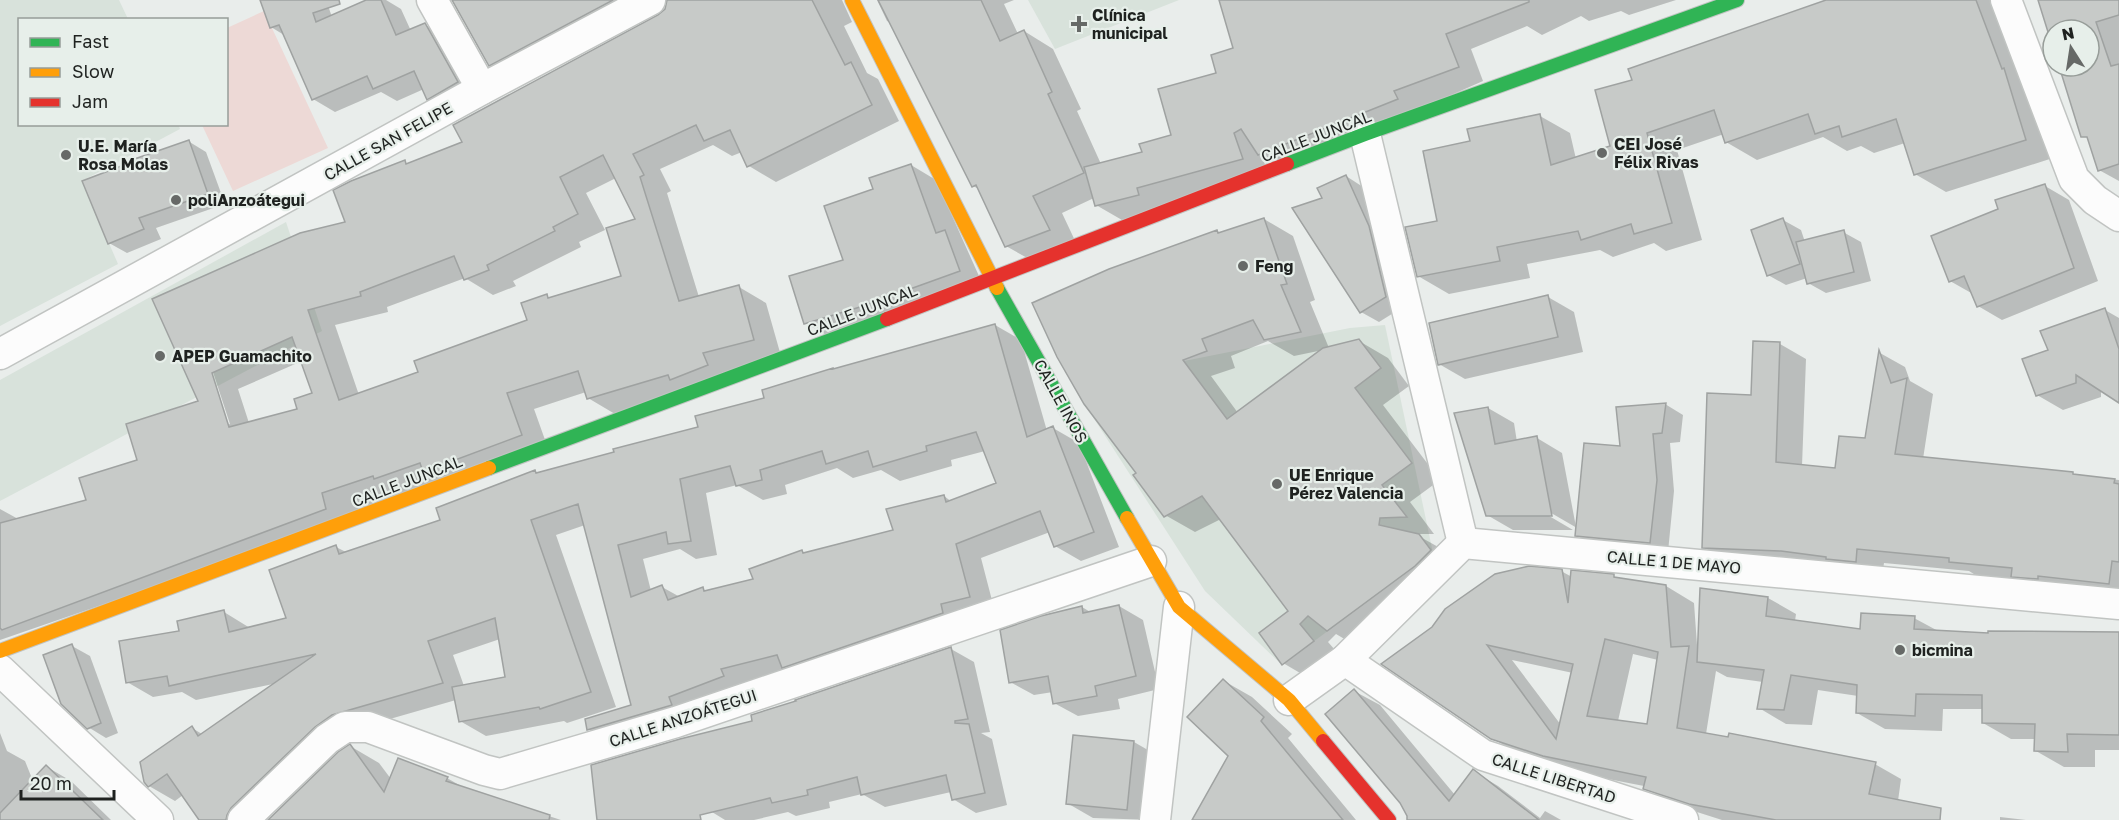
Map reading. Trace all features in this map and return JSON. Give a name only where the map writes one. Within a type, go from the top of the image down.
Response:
[{"type":"street","points":[[432,0],[482,89]]},
{"type":"street","name":"CALLE SAN FELIPE","points":[[0,354],[482,89],[651,0]]},
{"type":"street","name":"CALLE INOS","points":[[852,0],[992,279],[1150,561],[1179,607],[1289,700],[1389,820]]},
{"type":"street","name":"CALLE JUNCAL","points":[[0,651],[992,279],[1365,134],[1737,0]]},
{"type":"street","points":[[2006,0],[2074,179],[2095,200],[2119,216]]},
{"type":"street","points":[[1289,700],[1345,660],[1463,543],[1365,134]]},
{"type":"street","name":"CALLE 1 DE MAYO","points":[[1463,543],[2119,604]]},
{"type":"street","name":"CALLE ANZOÁTEGUI","points":[[243,820],[327,739],[345,727],[368,727],[500,774],[676,722],[1150,561]]},
{"type":"street","points":[[1155,820],[1179,607]]},
{"type":"street","name":"CALLE LIBERTAD","points":[[1345,660],[1483,755],[1683,820]]},
{"type":"street","points":[[0,670],[158,820]]},
{"type":"shaded area","name":"U.E. María Rosa Molas","points":[[0,0],[119,0],[128,18],[18,18],[18,126],[179,126],[180,129],[82,181],[118,264],[0,326]]},
{"type":"shaded area","name":"Clínica municipal","points":[[1028,0],[1179,0],[1055,49]]},
{"type":"shaded area","points":[[264,11],[328,148],[233,191],[202,126],[228,126],[228,28]]},
{"type":"shaded area","name":"APEP Guamachito","points":[[286,222],[322,331],[0,501],[0,380]]},
{"type":"shaded area","name":"UE Enrique Pérez Valencia","points":[[1385,325],[1433,553],[1282,665],[1205,591],[1091,414],[1184,361],[1350,328]]},
{"type":"building","points":[[260,0],[339,0],[340,4],[313,13],[316,22],[366,0],[381,0],[396,35],[425,23],[458,82],[427,100],[414,71],[373,89],[367,76],[312,100],[279,25],[270,28]]},
{"type":"building","points":[[452,0],[613,0],[489,66]]},
{"type":"building","points":[[667,0],[812,0],[845,65],[851,62],[872,105],[747,167],[730,130],[704,141],[696,125],[633,154],[644,175],[640,177],[679,301],[739,285],[754,340],[703,353],[708,365],[670,380],[668,375],[587,399],[578,371],[507,393],[522,435],[423,472],[420,463],[374,479],[373,476],[322,493],[326,509],[2,630],[0,628],[0,523],[86,500],[79,478],[137,460],[126,424],[198,401],[152,299],[300,233],[345,222],[333,190],[405,160],[406,164],[462,142],[453,125],[658,15],[665,9]],"holes":[[[603,155],[635,219],[606,228],[621,276],[548,298],[547,294],[521,303],[527,320],[414,361],[418,372],[339,400],[308,310],[361,296],[360,292],[454,256],[464,280],[489,270],[487,265],[555,231],[553,227],[578,214],[560,177]],[[292,337],[312,393],[294,399],[297,409],[229,427],[212,373]]]},
{"type":"building","points":[[878,0],[981,0],[1000,41],[1024,30],[1052,92],[1048,94],[1084,173],[1033,196],[1050,230],[1005,247],[976,185],[972,187]]},
{"type":"building","points":[[1219,0],[1529,0],[1529,2],[1446,34],[1459,67],[1394,91],[1398,99],[1258,155],[1241,129],[1234,133],[1243,159],[1137,188],[1139,195],[1095,206],[1084,167],[1142,152],[1139,144],[1171,135],[1158,89],[1216,73],[1211,55],[1233,48]]},
{"type":"building","points":[[1826,0],[1976,0],[2002,69],[2004,68],[2026,140],[1914,175],[1896,119],[1842,137],[1839,126],[1815,134],[1808,114],[1725,143],[1714,110],[1647,133],[1672,223],[1634,234],[1631,224],[1581,240],[1578,231],[1497,247],[1500,261],[1417,277],[1405,227],[1437,221],[1423,151],[1470,141],[1467,129],[1540,114],[1551,165],[1610,146],[1595,90],[1632,80],[1628,69]]},
{"type":"building","points":[[2038,0],[2119,0],[2119,15],[2101,20],[2101,18],[2044,18]]},
{"type":"building","points":[[2101,37],[2111,66],[2119,64],[2119,164],[2098,171],[2087,137],[2081,137],[2063,78],[2101,78]]},
{"type":"building","points":[[189,140],[208,194],[139,218],[144,229],[108,244],[82,181],[124,165],[123,163]]},
{"type":"building","points":[[911,164],[936,233],[945,230],[960,271],[860,307],[804,324],[789,276],[843,260],[824,206],[873,189],[869,178]]},
{"type":"building","points":[[1346,175],[1369,226],[1386,297],[1360,313],[1292,208],[1322,198],[1317,188]]},
{"type":"building","points":[[2045,184],[2074,268],[1977,307],[1964,276],[1949,282],[1931,236],[1998,209],[1995,200]]},
{"type":"building","name":"UE Enrique Pérez Valencia","points":[[1264,218],[1287,284],[1281,285],[1301,332],[1264,340],[1253,320],[1202,339],[1207,351],[1183,360],[1227,419],[1323,348],[1359,339],[1381,368],[1355,388],[1412,463],[1382,485],[1407,517],[1380,518],[1379,525],[1419,534],[1431,550],[1415,566],[1327,631],[1308,616],[1300,624],[1314,641],[1282,665],[1259,633],[1288,611],[1202,496],[1164,517],[1133,475],[1136,473],[1084,404],[1057,357],[1032,303],[1109,269],[1217,230],[1218,233]]},
{"type":"building","points":[[1783,218],[1800,264],[1767,276],[1751,230]]},
{"type":"building","points":[[1844,230],[1854,272],[1807,284],[1796,242]]},
{"type":"building","points":[[1548,295],[1558,337],[1438,365],[1429,323]]},
{"type":"building","points":[[2105,308],[2119,349],[2119,403],[2076,375],[2076,383],[2036,396],[2022,359],[2048,350],[2040,331]]},
{"type":"building","points":[[995,324],[1027,437],[1053,426],[1094,532],[1054,547],[1040,511],[956,544],[970,597],[941,604],[943,613],[782,668],[777,655],[721,669],[724,676],[669,697],[672,705],[587,730],[585,719],[631,705],[578,504],[531,520],[591,692],[540,709],[539,707],[459,722],[452,687],[505,677],[495,618],[428,641],[443,683],[332,715],[315,727],[231,808],[226,820],[199,820],[167,774],[148,787],[144,782],[140,762],[192,726],[198,736],[316,654],[169,686],[167,676],[126,683],[119,641],[179,631],[177,621],[224,610],[229,632],[286,618],[269,570],[336,545],[339,554],[440,520],[436,508],[535,470],[536,473],[614,452],[613,449],[698,427],[695,416],[764,398],[762,390]],"holes":[[[976,432],[996,483],[946,502],[944,495],[886,509],[893,530],[803,553],[802,550],[749,569],[753,579],[704,591],[703,587],[668,600],[662,585],[631,597],[618,545],[666,532],[668,544],[691,541],[680,479],[730,466],[736,486],[762,480],[760,470],[822,451],[826,464],[868,451],[873,467],[927,451],[926,446]]]},
{"type":"building","points":[[1753,341],[1780,342],[1776,462],[1835,468],[1839,436],[1865,438],[1879,350],[1891,383],[1907,378],[1895,454],[2073,472],[2073,474],[2115,479],[2114,483],[2119,484],[2119,562],[2112,561],[2109,584],[2038,576],[2038,579],[2011,577],[2012,568],[1949,562],[1949,558],[1857,549],[1856,562],[1781,551],[1702,548],[1707,393],[1751,395]]},
{"type":"building","points":[[1666,403],[1662,433],[1653,434],[1657,480],[1650,543],[1575,536],[1584,443],[1620,446],[1616,407]]},
{"type":"building","points":[[1488,407],[1495,444],[1537,436],[1552,516],[1486,516],[1454,413]]},
{"type":"building","points":[[1529,566],[1562,569],[1568,603],[1571,570],[1614,574],[1614,577],[1666,585],[1671,647],[1689,646],[1677,728],[1728,737],[1729,733],[1876,762],[1869,794],[1941,808],[1940,820],[1776,820],[1689,804],[1643,789],[1646,777],[1543,756],[1491,739],[1381,664],[1432,627],[1445,609],[1495,574]],"holes":[[[1605,639],[1658,652],[1647,724],[1587,716]],[[1487,645],[1573,664],[1556,739]]]},
{"type":"building","points":[[1700,588],[1768,597],[1766,616],[1860,629],[1861,613],[1915,616],[1914,629],[1988,633],[1988,631],[2119,632],[2119,735],[2067,734],[2068,752],[2034,751],[2035,724],[1982,723],[1982,695],[1916,694],[1915,716],[1856,713],[1857,685],[1791,675],[1784,710],[1757,709],[1764,670],[1697,662]]},
{"type":"building","points":[[1119,605],[1136,676],[1095,686],[1097,696],[1053,704],[1048,676],[1009,683],[1000,630],[1041,616],[1082,606],[1083,613]]},
{"type":"building","points":[[72,644],[101,723],[87,729],[61,704],[43,655]]},
{"type":"building","points":[[951,647],[968,719],[955,721],[955,723],[969,724],[985,793],[952,800],[946,775],[861,795],[857,777],[807,790],[808,795],[772,803],[770,798],[700,815],[701,820],[597,820],[591,765],[752,721],[751,715]]},
{"type":"building","points":[[1223,679],[1264,717],[1261,721],[1343,820],[1192,820],[1228,756],[1187,717]]},
{"type":"building","points":[[1354,689],[1449,801],[1473,769],[1539,820],[1407,820],[1400,803],[1325,714]]},
{"type":"building","points":[[1073,735],[1134,741],[1127,810],[1066,804]]},
{"type":"building","points":[[350,744],[384,792],[398,758],[448,777],[446,781],[550,815],[549,820],[268,820],[338,752]]},
{"type":"building","points":[[46,765],[103,820],[0,820],[0,813]]},
{"type":"traffic: fast","points":[[1287,164],[1737,0]]},
{"type":"traffic: fast","points":[[997,288],[1127,518]]},
{"type":"traffic: fast","points":[[489,468],[887,319]]},
{"type":"traffic: slow","points":[[852,0],[997,288]]},
{"type":"traffic: slow","points":[[0,651],[489,468]]},
{"type":"traffic: slow","points":[[1127,518],[1179,607],[1289,700],[1323,741]]},
{"type":"traffic: jam","points":[[887,319],[1287,164]]},
{"type":"traffic: jam","points":[[1323,741],[1389,820]]},
{"type":"place","name":"Clínica municipal","points":[[1079,24]]},
{"type":"place","name":"CEI José Félix Rivas","points":[[1602,153]]},
{"type":"place","name":"U.E. María Rosa Molas","points":[[66,155]]},
{"type":"place","name":"poliAnzoátegui","points":[[176,200]]},
{"type":"place","name":"Feng","points":[[1243,266]]},
{"type":"place","name":"APEP Guamachito","points":[[160,356]]},
{"type":"place","name":"UE Enrique Pérez Valencia","points":[[1277,484]]},
{"type":"place","name":"bicmina","points":[[1900,650]]}]
